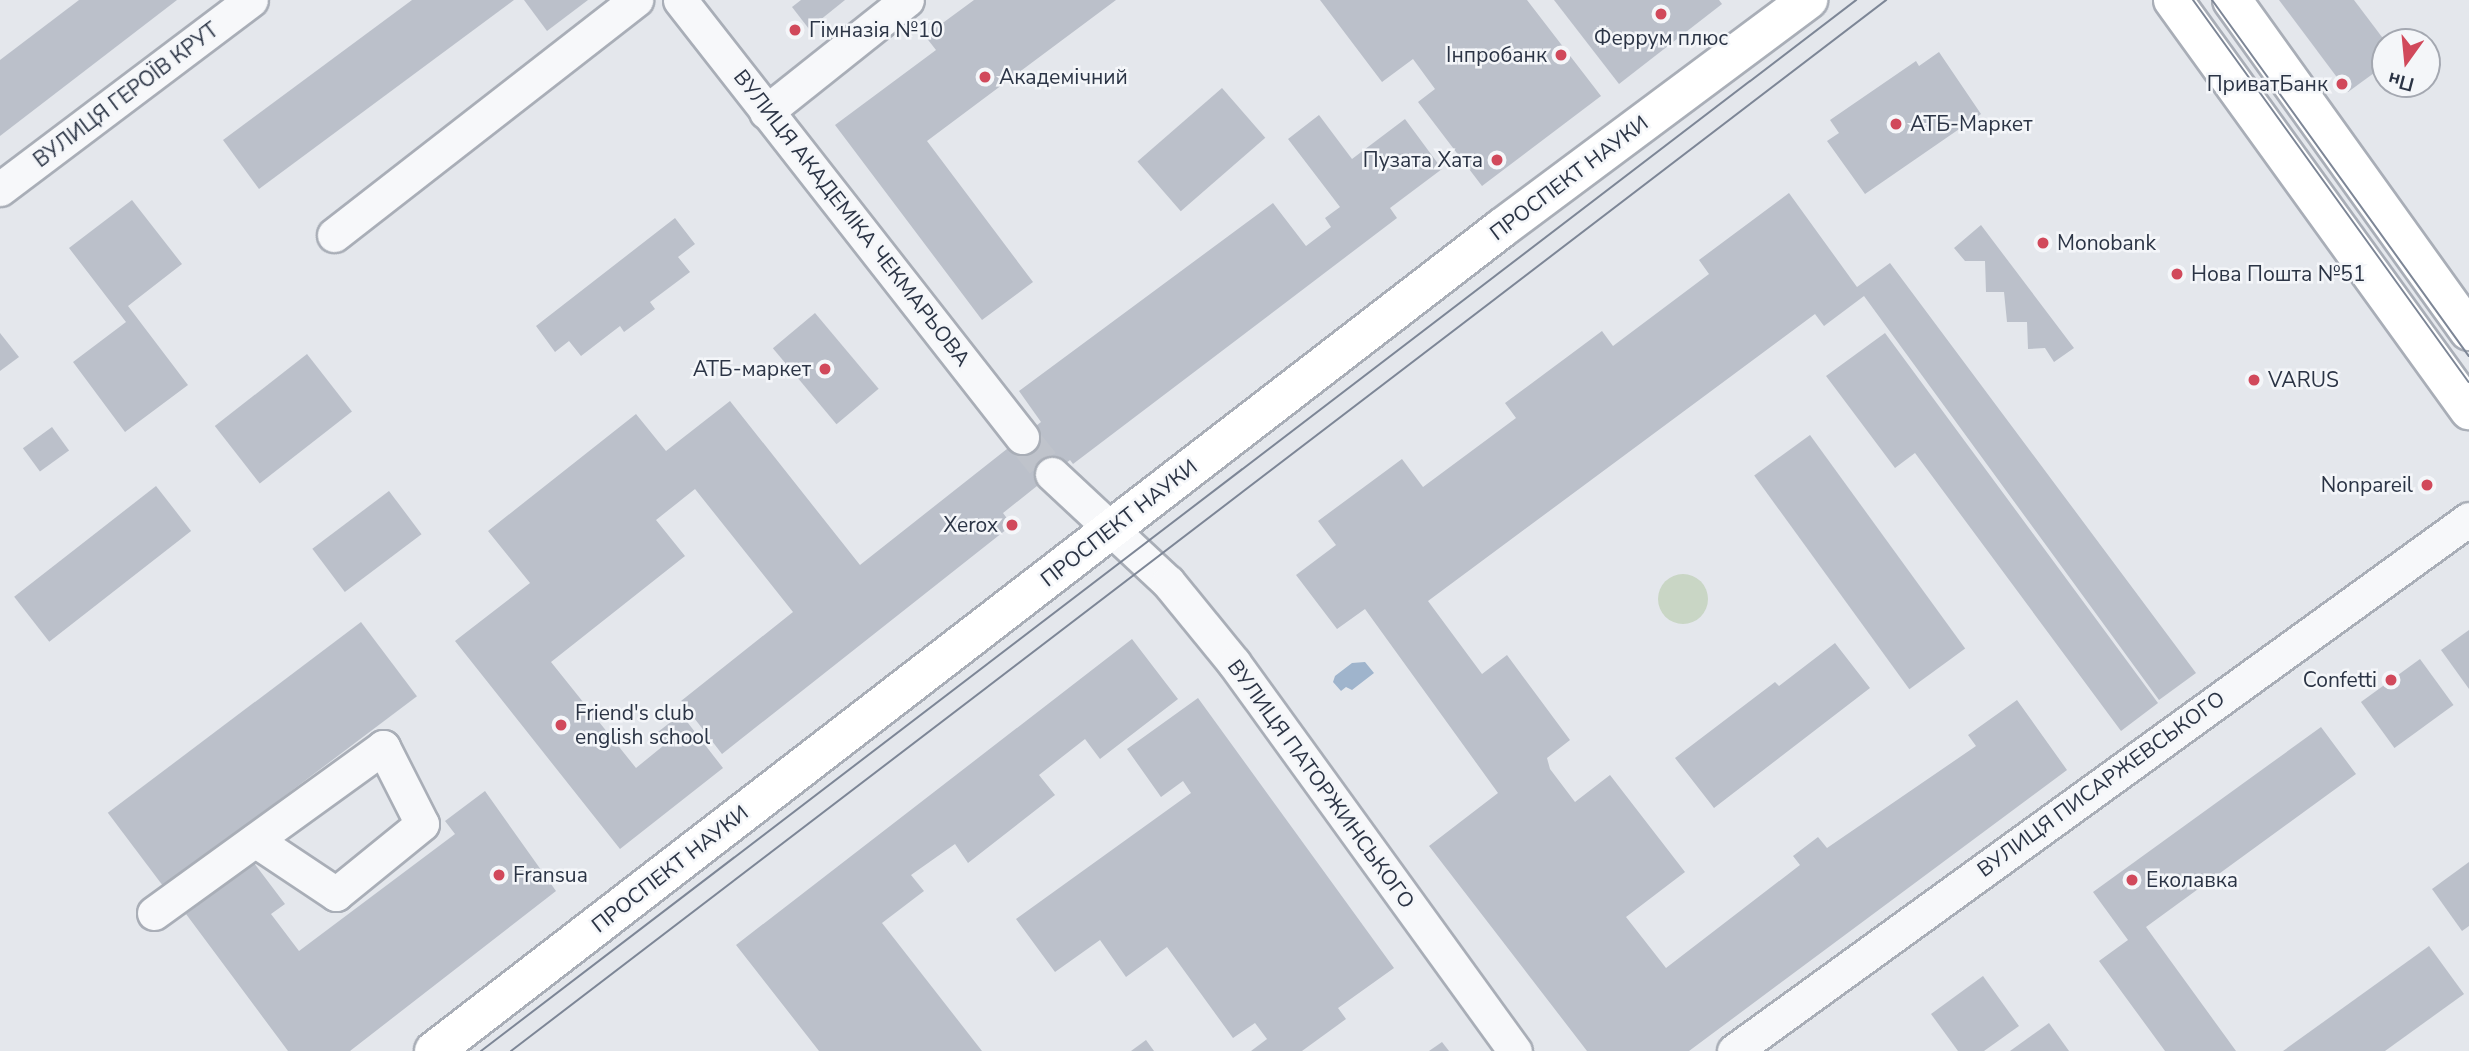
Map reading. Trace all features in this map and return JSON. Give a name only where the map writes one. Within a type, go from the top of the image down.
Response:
[{"type":"main road","name":"ПРОСПЕКТ НАУКИ","points":[[434,1051],[1502,228],[1808,0]]},
{"type":"main road","points":[[2173,0],[2469,410]]},
{"type":"main road","points":[[2232,0],[2469,331]]},
{"type":"street","name":"ВУЛИЦЯ ГЕРОЇВ КРУТ","points":[[0,189],[251,0]]},
{"type":"street","points":[[334,235],[636,0]]},
{"type":"street","name":"ВУЛИЦЯ АКАДЕМІКА ЧЕКМАРЬОВА","points":[[680,0],[1023,437]]},
{"type":"street","points":[[766,112],[907,0]]},
{"type":"street","points":[[1052,474],[1112,529]]},
{"type":"street","name":"ВУЛИЦЯ ПИСАРЖЕВСЬКОГО","points":[[1734,1051],[2469,519]]},
{"type":"street","name":"ВУЛИЦЯ ПАТОРЖИНСЬКОГО","points":[[1112,529],[1168,582],[1234,663],[1516,1051]]},
{"type":"street","points":[[154,913],[383,747],[422,824],[336,894],[255,840]]},
{"type":"green space","points":[[1683,574],[1701,581],[1708,599],[1701,617],[1683,624],[1665,617],[1658,599],[1665,581]]},
{"type":"water","points":[[1365,662],[1374,673],[1352,690],[1346,687],[1341,691],[1333,682],[1335,676],[1352,663]]},
{"type":"building","points":[[79,0],[177,0],[0,136],[0,60]]},
{"type":"building","points":[[412,0],[514,0],[259,189],[223,140]]},
{"type":"building","points":[[524,0],[588,0],[547,31]]},
{"type":"building","points":[[801,0],[845,0],[809,29],[792,7]]},
{"type":"building","points":[[974,0],[1116,0],[927,141],[1033,282],[982,320],[835,125],[936,50],[925,36]]},
{"type":"building","points":[[1320,0],[1527,0],[1601,96],[1482,186],[1418,102],[1435,89],[1413,59],[1382,82]]},
{"type":"building","points":[[1554,0],[1719,0],[1722,4],[1619,84]]},
{"type":"building","points":[[2279,0],[2354,0],[2375,28],[2371,28],[2371,75],[2348,92]]},
{"type":"building","name":"АТБ-Маркет","points":[[1939,52],[1981,114],[1865,194],[1827,141],[1839,133],[1830,120],[1916,61],[1919,66]]},
{"type":"building","points":[[1222,88],[1265,138],[1181,211],[1137,161]]},
{"type":"building","points":[[1319,115],[1352,159],[1405,119],[1442,169],[1390,208],[1397,218],[1073,464],[1070,460],[1003,513],[1012,525],[722,754],[681,701],[793,612],[695,489],[656,520],[685,556],[551,662],[636,768],[663,746],[654,735],[681,714],[723,768],[620,849],[455,641],[530,583],[488,531],[636,414],[666,451],[730,401],[860,565],[1041,422],[1019,391],[1273,203],[1306,246],[1331,227],[1325,218],[1340,207],[1288,139]]},
{"type":"building","points":[[1789,193],[1857,287],[1890,263],[2196,673],[2159,700],[1864,296],[1824,326],[1815,314],[1428,601],[1482,674],[1507,655],[1570,740],[1547,758],[1550,769],[1575,802],[1610,775],[1685,872],[1626,917],[1666,968],[1800,865],[1793,856],[1818,837],[1827,848],[1976,746],[1968,735],[2017,700],[2067,770],[1689,1051],[1587,1051],[1429,846],[1498,793],[1365,609],[1337,629],[1296,575],[1336,545],[1318,521],[1402,459],[1423,487],[1516,418],[1505,403],[1602,331],[1613,346],[1709,274],[1699,260]]},
{"type":"building","points":[[132,200],[182,264],[128,306],[188,385],[125,432],[73,362],[126,322],[69,248]]},
{"type":"building","points":[[675,218],[695,244],[678,257],[690,272],[650,302],[655,309],[624,332],[620,326],[581,356],[569,341],[555,352],[536,326]]},
{"type":"building","points":[[1981,225],[2074,348],[2054,362],[2045,348],[2028,349],[2027,322],[2007,322],[2004,292],[1986,292],[1985,261],[1965,261],[1954,248]]},
{"type":"building","name":"АТБ-маркет","points":[[815,313],[879,389],[837,424],[773,348]]},
{"type":"building","points":[[0,333],[19,357],[0,371]]},
{"type":"building","points":[[1885,333],[2158,703],[2121,731],[1915,453],[1895,468],[1826,376]]},
{"type":"building","points":[[307,354],[352,412],[260,484],[215,426]]},
{"type":"building","points":[[52,427],[69,450],[40,472],[23,448]]},
{"type":"building","points":[[1810,435],[1965,649],[1909,689],[1754,476]]},
{"type":"building","points":[[156,486],[191,531],[49,642],[14,597]]},
{"type":"building","points":[[389,491],[421,534],[345,592],[312,549]]},
{"type":"building","points":[[361,622],[417,696],[164,887],[108,813]]},
{"type":"building","points":[[2469,630],[2469,689],[2441,650]]},
{"type":"building","points":[[1132,639],[1178,699],[1100,759],[1085,739],[1039,775],[1055,795],[968,863],[955,844],[911,875],[924,891],[882,923],[982,1051],[819,1051],[736,945]]},
{"type":"building","points":[[1835,643],[1870,688],[1714,808],[1675,758],[1775,682],[1779,686]]},
{"type":"building","points":[[2420,659],[2454,705],[2394,748],[2361,702]]},
{"type":"building","points":[[1198,698],[1394,968],[1338,1008],[1346,1019],[1302,1051],[1251,1051],[1267,1039],[1255,1023],[1233,1038],[1167,947],[1126,977],[1100,940],[1055,972],[1016,919],[1191,793],[1183,781],[1161,797],[1127,749]]},
{"type":"building","points":[[2321,727],[2356,774],[2146,927],[2236,1051],[2165,1051],[2099,961],[2128,940],[2093,892]]},
{"type":"building","points":[[485,791],[556,891],[350,1051],[288,1051],[186,914],[254,863],[285,904],[271,914],[299,951],[455,834],[445,821]]},
{"type":"building","points":[[2469,862],[2469,926],[2462,931],[2432,889]]},
{"type":"building","points":[[2429,946],[2464,994],[2385,1051],[2283,1051]]},
{"type":"building","points":[[1983,976],[2019,1026],[1984,1051],[1958,1051],[1931,1014]]},
{"type":"building","points":[[2049,1023],[2069,1051],[2010,1051]]},
{"type":"building","points":[[1146,1040],[1154,1051],[1131,1051]]},
{"type":"building","points":[[1442,1042],[1449,1051],[1429,1051]]},
{"type":"tunnel","points":[[1022,437],[1052,474]]},
{"type":"tram line","points":[[481,1051],[1856,0]]},
{"type":"tram line","points":[[511,1051],[1886,0]]},
{"type":"tram line","points":[[2193,0],[2469,382]]},
{"type":"tram line","points":[[2212,0],[2469,356]]},
{"type":"place","name":"Феррум плюс","points":[[1661,14]]},
{"type":"place","name":"Гімназія №10","points":[[795,30]]},
{"type":"place","name":"Інпробанк","points":[[1561,55]]},
{"type":"place","name":"Академічний","points":[[985,77]]},
{"type":"place","name":"ПриватБанк","points":[[2342,84]]},
{"type":"place","name":"АТБ-Маркет","points":[[1896,124]]},
{"type":"place","name":"Пузата Хата","points":[[1497,160]]},
{"type":"place","name":"Monobank","points":[[2043,243]]},
{"type":"place","name":"Нова Пошта №51","points":[[2177,274]]},
{"type":"place","name":"АТБ-маркет","points":[[825,369]]},
{"type":"place","name":"VARUS","points":[[2254,380]]},
{"type":"place","name":"Nonpareil","points":[[2427,485]]},
{"type":"place","name":"Xerox","points":[[1012,525]]},
{"type":"place","name":"Confetti","points":[[2391,680]]},
{"type":"place","name":"Friend's club english school","points":[[561,725]]},
{"type":"place","name":"Fransua","points":[[499,875]]},
{"type":"place","name":"Еколавка","points":[[2132,880]]}]
